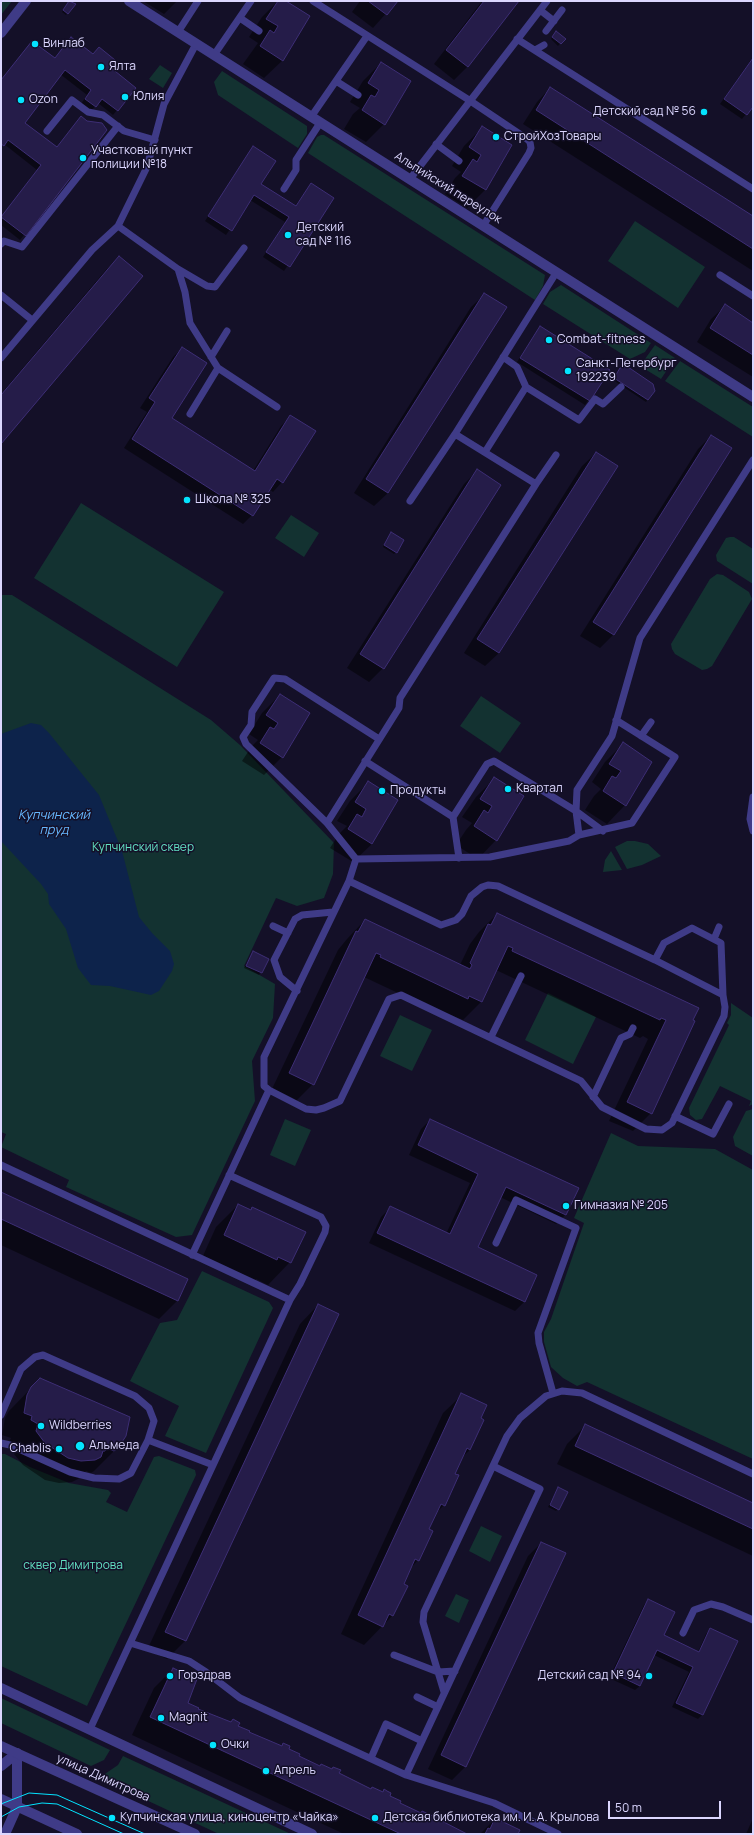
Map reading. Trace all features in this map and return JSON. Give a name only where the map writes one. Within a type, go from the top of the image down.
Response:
[{"type":"street","points":[[1,33],[26,1]]},
{"type":"street","name":"Альпийский переулок","points":[[130,1],[753,397]]},
{"type":"street","points":[[1,1688],[312,1834]]},
{"type":"street","name":"улица Димитрова","points":[[1,1746],[195,1834]]},
{"type":"street","points":[[1,1766],[17,1753]]},
{"type":"street","points":[[5,1834],[17,1807],[17,1753]]},
{"type":"street","points":[[1,1799],[77,1834]]},
{"type":"lane","points":[[178,32],[198,1]]},
{"type":"lane","points":[[214,55],[251,1]]},
{"type":"lane","points":[[410,179],[469,100],[547,1]]},
{"type":"lane","points":[[316,2],[527,139],[531,148],[483,226]]},
{"type":"lane","points":[[540,10],[554,20]]},
{"type":"lane","points":[[546,31],[562,10]]},
{"type":"lane","points":[[240,18],[259,31]]},
{"type":"lane","points":[[311,117],[367,36]]},
{"type":"lane","points":[[518,39],[753,189]]},
{"type":"lane","points":[[1,358],[92,250],[118,226],[147,167],[164,104],[196,44]]},
{"type":"lane","points":[[535,50],[544,45]]},
{"type":"lane","points":[[336,81],[358,95]]},
{"type":"lane","points":[[47,131],[72,100],[88,112],[103,115],[124,131],[155,140]]},
{"type":"lane","points":[[284,189],[296,170],[296,160],[320,123]]},
{"type":"lane","points":[[1,244],[4,241],[22,247],[118,126]]},
{"type":"lane","points":[[436,144],[459,161]]},
{"type":"lane","points":[[118,226],[178,269],[207,286],[215,287],[244,248]]},
{"type":"lane","points":[[178,269],[185,292],[190,324],[218,368],[277,407]]},
{"type":"lane","points":[[410,502],[455,434],[556,272]]},
{"type":"lane","points":[[720,275],[753,296]]},
{"type":"lane","points":[[1,295],[32,320]]},
{"type":"lane","points":[[211,356],[228,331]]},
{"type":"lane","points":[[503,357],[517,367],[526,387],[579,420],[595,399],[603,404],[621,387]]},
{"type":"lane","points":[[190,414],[218,368]]},
{"type":"lane","points":[[485,452],[526,387]]},
{"type":"lane","points":[[455,434],[536,484]]},
{"type":"lane","points":[[327,823],[399,708],[400,698],[556,455]]},
{"type":"lane","points":[[579,835],[576,811],[577,790],[612,736],[633,662],[644,630],[753,460]]},
{"type":"lane","points":[[356,859],[327,823],[246,744],[242,737],[251,725],[252,712],[274,678],[285,679],[379,739]]},
{"type":"lane","points":[[356,859],[459,858],[506,855],[569,841],[579,835],[603,831],[632,823],[675,757],[616,720]]},
{"type":"lane","points":[[641,736],[651,722]]},
{"type":"lane","points":[[366,761],[453,817]]},
{"type":"lane","points":[[459,858],[453,817],[486,764],[494,761],[576,811],[603,831]]},
{"type":"lane","points":[[753,797],[750,819],[753,831]]},
{"type":"lane","points":[[356,859],[349,881],[264,1057],[264,1086],[306,1109],[316,1110],[340,1101],[389,999],[401,995],[581,1080],[602,1107],[646,1129],[662,1130],[672,1123],[724,1016],[726,1007],[723,995],[721,943],[692,928],[664,943],[655,960]]},
{"type":"lane","points":[[349,881],[441,925],[456,920],[462,914],[471,896],[482,887],[488,885],[498,886],[655,960],[723,995]]},
{"type":"lane","points":[[296,991],[280,977],[274,960],[295,919],[302,915],[333,912]]},
{"type":"lane","points":[[273,926],[288,933]]},
{"type":"lane","points":[[714,939],[719,927]]},
{"type":"lane","points":[[491,1037],[521,976]]},
{"type":"lane","points":[[593,1097],[621,1038],[630,1034],[633,1028]]},
{"type":"lane","points":[[192,1255],[269,1090]]},
{"type":"lane","points":[[675,1116],[713,1134],[729,1104]]},
{"type":"lane","points":[[1,1166],[290,1300]]},
{"type":"lane","points":[[90,1729],[290,1300],[300,1284],[325,1232],[324,1221],[315,1214],[229,1175]]},
{"type":"lane","points":[[496,1243],[516,1200],[576,1228],[538,1333],[539,1343],[553,1393]]},
{"type":"lane","points":[[1,1415],[21,1369],[35,1357],[43,1355],[141,1400],[149,1408],[154,1421],[148,1440],[131,1473],[119,1479],[107,1480],[64,1470],[10,1445],[1,1443]]},
{"type":"lane","points":[[444,1692],[423,1622],[424,1612],[507,1436],[514,1424],[536,1404],[553,1393],[570,1391],[582,1393],[753,1474]]},
{"type":"lane","points":[[148,1440],[214,1465]]},
{"type":"lane","points":[[406,1775],[540,1489],[493,1466]]},
{"type":"lane","points":[[683,1632],[694,1610],[711,1604],[723,1607],[753,1620]]},
{"type":"lane","points":[[130,1643],[189,1661],[240,1698],[406,1775],[494,1803],[558,1834]]},
{"type":"lane","points":[[394,1655],[438,1672],[455,1671]]},
{"type":"lane","points":[[417,1697],[438,1707]]},
{"type":"lane","points":[[371,1758],[386,1724],[422,1741]]},
{"type":"green space","points":[[1,1],[12,1],[1,15]]},
{"type":"green space","points":[[160,65],[172,73],[163,88],[149,79]]},
{"type":"green space","points":[[222,71],[307,126],[307,134],[298,148],[218,95],[214,82]]},
{"type":"green space","points":[[324,135],[545,275],[543,286],[535,300],[308,153],[317,137]]},
{"type":"green space","points":[[635,221],[705,267],[678,308],[608,261]]},
{"type":"green space","points":[[561,285],[651,343],[645,352],[630,359],[543,304],[550,292]]},
{"type":"green space","points":[[655,345],[675,358],[661,379],[640,366]]},
{"type":"green space","points":[[680,361],[753,407],[753,437],[665,381]]},
{"type":"green space","points":[[81,503],[224,592],[177,667],[34,578]]},
{"type":"green space","points":[[291,515],[319,533],[304,557],[275,538]]},
{"type":"green space","points":[[734,537],[753,549],[753,584],[717,561],[716,555],[726,538]]},
{"type":"green space","points":[[717,574],[723,575],[749,592],[752,599],[712,666],[702,670],[675,654],[671,644],[710,579]]},
{"type":"green space","name":"Купчинский сквер","points":[[1,595],[12,595],[211,720],[240,745],[334,843],[333,874],[324,898],[297,906],[276,898],[244,966],[275,984],[273,1018],[252,1061],[255,1101],[192,1235],[176,1237],[66,1187],[69,1180],[1,1147],[6,1134],[1,1132]]},
{"type":"green space","points":[[481,696],[521,723],[500,753],[460,726]]},
{"type":"green space","points":[[627,841],[648,844],[661,856],[642,865],[627,869],[615,847]]},
{"type":"green space","points":[[611,851],[622,870],[603,872],[605,860]]},
{"type":"green space","points":[[548,993],[596,1017],[573,1064],[525,1040]]},
{"type":"green space","points":[[731,1003],[753,1018],[753,1104],[749,1106],[751,1101],[720,1086],[702,1119],[696,1120],[690,1115],[689,1108],[729,1025],[727,1023],[731,1015]]},
{"type":"green space","points":[[400,1015],[432,1030],[412,1071],[380,1056]]},
{"type":"green space","points":[[753,1109],[753,1156],[735,1146],[733,1137],[746,1111]]},
{"type":"green space","points":[[285,1119],[311,1130],[295,1166],[270,1155]]},
{"type":"green space","points":[[611,1133],[638,1146],[715,1149],[753,1170],[753,1459],[587,1382],[577,1386],[563,1378],[551,1367],[544,1342],[544,1332],[551,1319],[584,1223],[574,1218]]},
{"type":"green space","points":[[202,1271],[269,1302],[273,1308],[206,1453],[165,1436],[179,1406],[130,1381],[160,1323],[177,1320]]},
{"type":"green space","name":"сквер Димитрова","points":[[1,1454],[5,1454],[30,1467],[69,1483],[108,1490],[111,1493],[106,1502],[127,1512],[154,1457],[159,1456],[195,1470],[196,1475],[87,1706],[1,1666]]},
{"type":"green space","points":[[481,1526],[502,1536],[490,1562],[469,1551]]},
{"type":"green space","points":[[456,1594],[469,1600],[459,1623],[445,1616]]},
{"type":"green space","points":[[1,1698],[110,1750],[104,1760],[91,1766],[1,1723]]},
{"type":"green space","points":[[123,1756],[291,1834],[219,1834],[99,1778],[118,1765]]},
{"type":"water","name":"Купчинский пруд","points":[[31,723],[41,725],[49,733],[99,795],[122,851],[139,917],[170,951],[174,964],[172,971],[159,991],[151,995],[110,986],[91,985],[78,968],[66,929],[49,904],[48,894],[41,884],[1,841],[1,734]]},
{"type":"building","points":[[69,1],[76,4],[68,14],[63,10]]},
{"type":"building","points":[[278,1],[286,1],[310,16],[283,61],[260,46],[270,30],[274,33],[278,26],[266,19]]},
{"type":"building","points":[[368,1],[398,1],[387,15]]},
{"type":"building","points":[[484,1],[519,1],[468,67],[446,50]]},
{"type":"building","points":[[556,31],[566,39],[561,44],[552,37]]},
{"type":"building","points":[[71,37],[93,54],[99,47],[115,60],[110,67],[136,88],[118,111],[102,99],[96,107],[85,99],[91,90],[65,70],[25,123],[57,147],[81,116],[87,121],[102,123],[107,130],[26,236],[1,217],[41,165],[8,140],[4,146],[1,144],[1,80],[32,41],[55,58]]},
{"type":"building","points":[[753,58],[753,107],[747,115],[724,99]]},
{"type":"building","points":[[381,62],[411,81],[385,125],[362,110],[371,95],[375,97],[379,90],[368,83]]},
{"type":"building","points":[[550,87],[753,216],[753,249],[536,110]]},
{"type":"building","points":[[482,126],[512,145],[486,190],[462,176],[473,159],[477,162],[481,155],[469,147]]},
{"type":"building","points":[[253,146],[276,161],[261,184],[296,206],[311,183],[334,198],[290,267],[266,252],[289,217],[254,195],[232,231],[208,216]]},
{"type":"building","points":[[119,256],[143,276],[1,444],[1,395]]},
{"type":"building","points":[[484,293],[507,307],[388,493],[366,479]]},
{"type":"building","points":[[725,304],[753,323],[753,355],[710,328]]},
{"type":"building","points":[[540,326],[610,370],[590,401],[520,358]]},
{"type":"building","points":[[182,347],[207,363],[172,418],[255,471],[290,415],[316,431],[283,483],[277,479],[253,516],[132,439],[155,402],[149,398]]},
{"type":"building","points":[[628,367],[653,384],[655,391],[648,400],[614,378],[620,368]]},
{"type":"building","points":[[711,435],[732,448],[614,635],[593,622]]},
{"type":"building","points":[[596,452],[618,466],[499,653],[477,639]]},
{"type":"building","points":[[477,469],[501,485],[384,669],[360,654]]},
{"type":"building","points":[[391,532],[404,540],[397,553],[384,545]]},
{"type":"building","points":[[280,694],[310,713],[283,758],[260,743],[270,727],[274,729],[278,723],[266,715]]},
{"type":"building","points":[[623,742],[652,762],[626,806],[603,791],[612,776],[616,778],[621,771],[609,764]]},
{"type":"building","points":[[494,777],[524,796],[497,841],[474,826],[484,810],[488,813],[492,806],[480,799]]},
{"type":"building","points":[[368,781],[398,800],[372,844],[348,829],[357,814],[362,817],[366,809],[355,802]]},
{"type":"building","points":[[497,913],[699,1008],[693,1020],[695,1021],[652,1114],[627,1102],[666,1020],[661,1018],[660,1020],[512,951],[513,948],[508,946],[482,1002],[469,996],[468,999],[380,957],[381,955],[376,953],[314,1085],[289,1073],[356,931],[358,932],[365,919],[470,969],[472,965],[470,963],[488,924],[491,925]]},
{"type":"building","points":[[253,951],[269,959],[262,973],[246,966]]},
{"type":"building","points":[[430,1119],[579,1188],[566,1215],[506,1187],[478,1247],[537,1275],[525,1302],[377,1233],[390,1206],[450,1234],[478,1174],[418,1145]]},
{"type":"building","points":[[1,1192],[188,1279],[178,1301],[1,1219]]},
{"type":"building","points":[[238,1204],[251,1210],[252,1207],[306,1232],[291,1263],[278,1257],[277,1260],[224,1235]]},
{"type":"building","points":[[318,1304],[339,1314],[186,1641],[165,1632]]},
{"type":"building","points":[[40,1378],[130,1417],[126,1436],[118,1448],[114,1451],[107,1448],[103,1451],[101,1457],[95,1460],[81,1461],[68,1458],[45,1443],[36,1431],[38,1424],[31,1420],[32,1416],[24,1413],[27,1395],[31,1387]]},
{"type":"building","points":[[461,1393],[487,1405],[481,1418],[484,1420],[470,1450],[467,1448],[455,1474],[459,1475],[445,1506],[441,1504],[429,1529],[433,1531],[419,1561],[415,1559],[404,1584],[408,1586],[393,1616],[389,1614],[383,1627],[358,1615]]},
{"type":"building","points":[[585,1424],[753,1503],[753,1529],[575,1446]]},
{"type":"building","points":[[558,1487],[568,1492],[559,1510],[550,1505]]},
{"type":"building","points":[[541,1542],[566,1553],[466,1767],[441,1755]]},
{"type":"building","points":[[648,1599],[675,1612],[664,1635],[699,1652],[710,1628],[738,1641],[703,1715],[676,1703],[693,1667],[657,1650],[640,1686],[613,1673]]},
{"type":"building","points":[[173,1668],[197,1679],[188,1703],[199,1708],[198,1709],[231,1722],[233,1719],[240,1723],[238,1726],[250,1731],[249,1732],[282,1746],[283,1743],[290,1746],[289,1749],[300,1754],[299,1756],[320,1766],[321,1764],[332,1769],[333,1767],[341,1770],[339,1773],[371,1789],[372,1787],[383,1792],[384,1789],[391,1793],[390,1796],[401,1801],[400,1803],[421,1813],[422,1811],[433,1816],[434,1813],[441,1816],[440,1820],[467,1834],[401,1834],[150,1717]]},
{"type":"building","points":[[495,1818],[520,1830],[518,1834],[485,1834],[488,1828],[490,1829]]},
{"type":"tram line","points":[[1,1804],[29,1793],[57,1795],[145,1834]]},
{"type":"tram line","points":[[1,1817],[19,1807],[42,1803],[57,1804],[124,1834]]},
{"type":"place","name":"Винлаб","points":[[35,44]]},
{"type":"place","name":"Ялта","points":[[101,67]]},
{"type":"place","name":"Юлия","points":[[125,97]]},
{"type":"place","name":"Ozon","points":[[21,100]]},
{"type":"place","name":"Детский сад № 56","points":[[704,112]]},
{"type":"place","name":"СтройХозТовары","points":[[496,137]]},
{"type":"place","name":"Участковый пункт полиции №18","points":[[83,158]]},
{"type":"place","name":"Детский сад № 116","points":[[288,235]]},
{"type":"place","name":"Combat-fitness","points":[[549,340]]},
{"type":"place","name":"Санкт-Петербург 192239","points":[[568,371]]},
{"type":"place","name":"Школа № 325","points":[[187,500]]},
{"type":"place","name":"Квартал","points":[[508,789]]},
{"type":"place","name":"Продукты","points":[[382,791]]},
{"type":"place","name":"Гимназия № 205","points":[[566,1206]]},
{"type":"place","name":"Wildberries","points":[[41,1426]]},
{"type":"place","name":"Альмеда","points":[[80,1446]]},
{"type":"place","name":"Chablis","points":[[59,1449]]},
{"type":"place","name":"Горздрав","points":[[170,1676]]},
{"type":"place","name":"Детский сад № 94","points":[[649,1676]]},
{"type":"place","name":"Magnit","points":[[161,1718]]},
{"type":"place","name":"Очки","points":[[213,1745]]},
{"type":"place","name":"Апрель","points":[[266,1771]]},
{"type":"place","name":"Купчинская улица, киноцентр «Чайка»","points":[[112,1818]]},
{"type":"place","name":"Детская библиотека им. И. А. Крылова","points":[[375,1818]]}]
